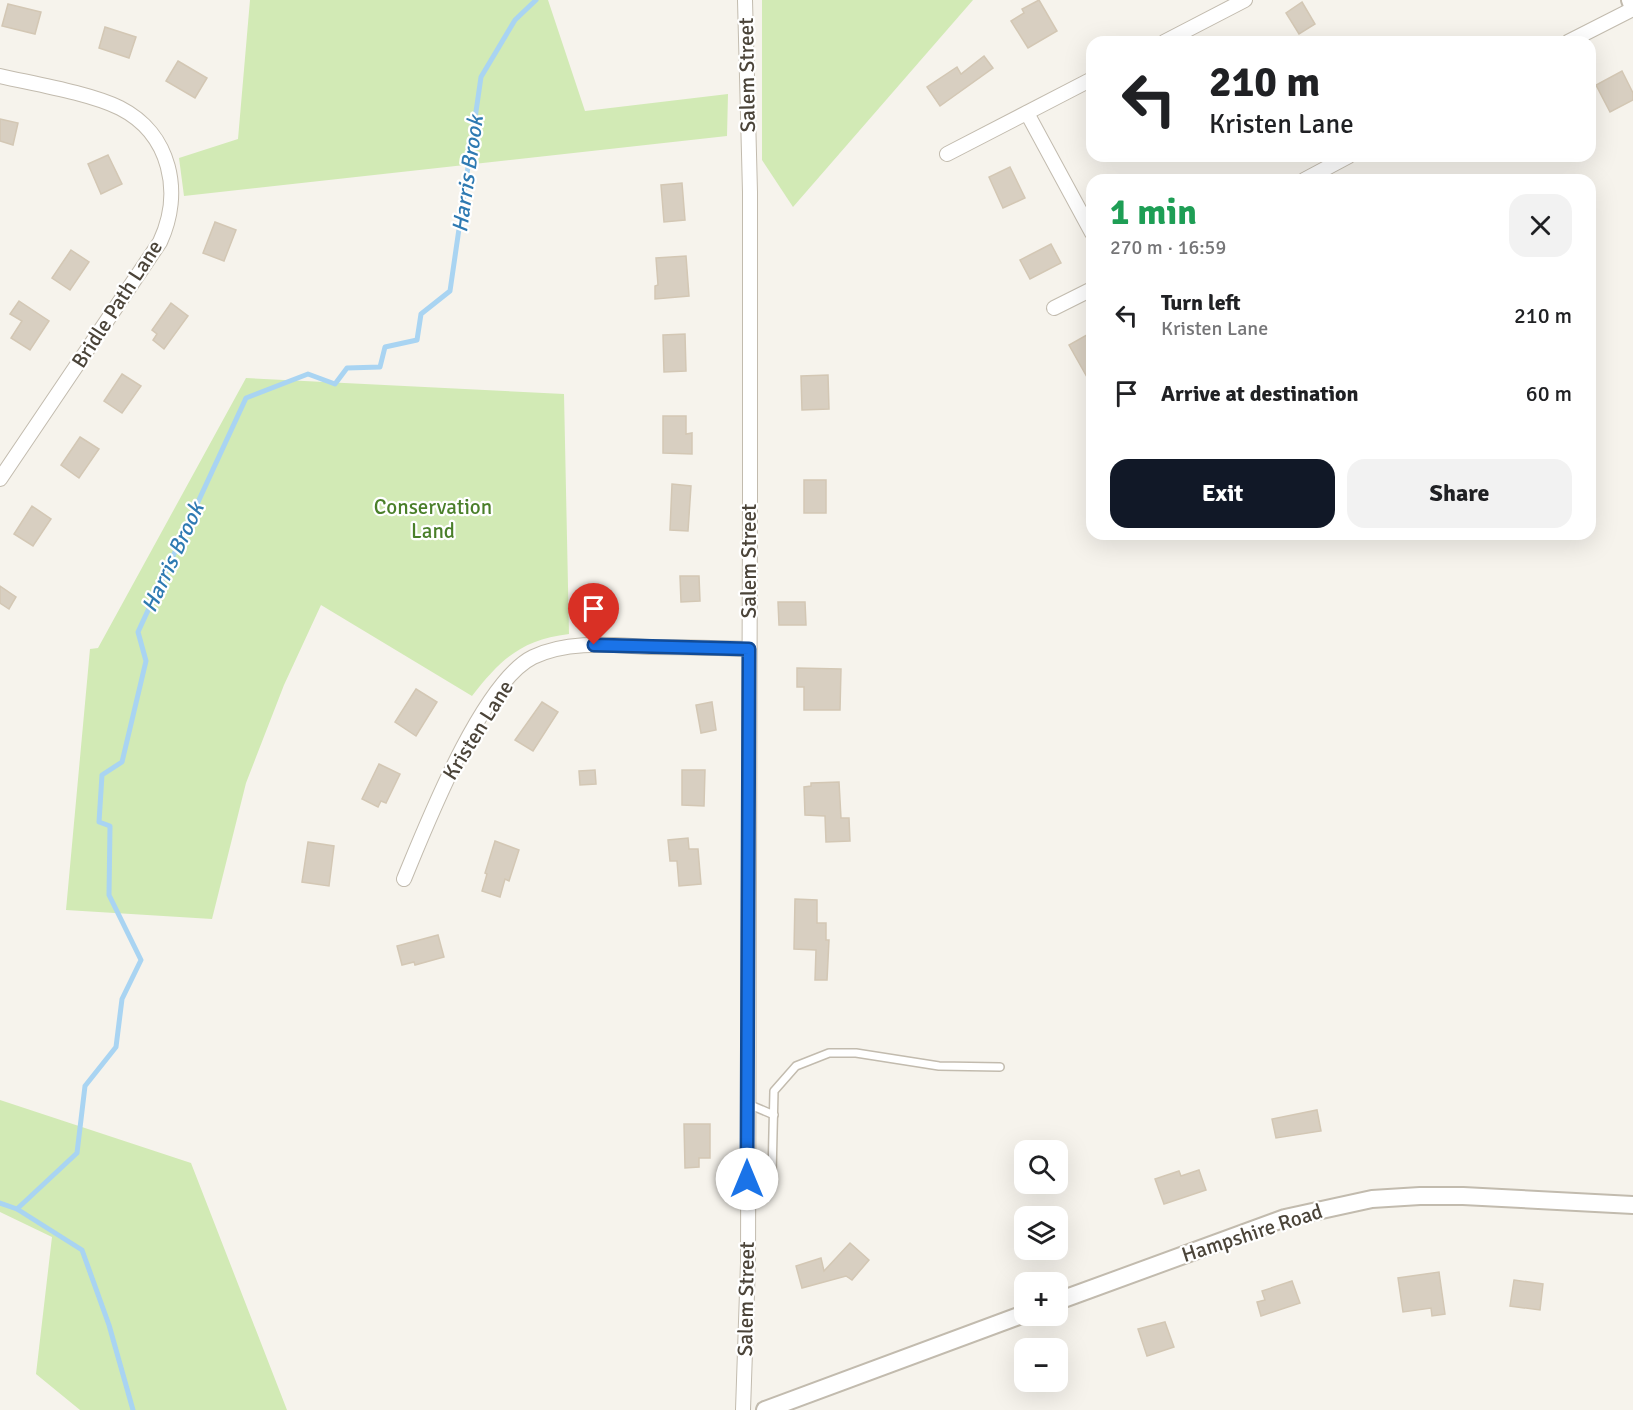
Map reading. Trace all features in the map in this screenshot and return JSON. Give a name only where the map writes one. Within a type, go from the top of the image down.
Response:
[{"type":"street","name":"Salem Street","points":[[743,1410],[748,1263],[750,192],[745,0]]},
{"type":"street","points":[[1176,36],[1245,0]]},
{"type":"street","points":[[1580,36],[1633,9],[1630,0]]},
{"type":"street","name":"Bridle Path Lane","points":[[0,75],[106,102],[134,116],[146,126],[163,152],[169,167],[173,198],[171,213],[160,242],[0,479]]},
{"type":"street","points":[[947,154],[1086,82]]},
{"type":"street","points":[[1027,112],[1086,222]]},
{"type":"street","points":[[1315,174],[1338,162]]},
{"type":"street","points":[[1054,308],[1086,292]]},
{"type":"street","name":"Kristen Lane","points":[[404,879],[442,787],[500,688],[520,665],[533,657],[579,646],[749,649]]},
{"type":"street","name":"Hampshire Road","points":[[1068,1297],[1285,1218],[1372,1199],[1463,1196],[1633,1205]]},
{"type":"street","points":[[765,1410],[1014,1318]]},
{"type":"lane","points":[[747,1179],[766,1179],[772,1175],[774,1091],[796,1066],[830,1053],[856,1053],[939,1066],[1000,1067]]},
{"type":"lane","points":[[747,1104],[774,1114]]},
{"type":"green space","points":[[250,0],[548,0],[585,111],[728,94],[727,136],[184,196],[179,158],[238,139]]},
{"type":"green space","points":[[762,0],[973,0],[793,207],[762,160]]},
{"type":"green space","name":"Conservation Land","points":[[246,378],[564,394],[569,634],[538,641],[513,653],[472,696],[321,605],[284,685],[246,783],[212,919],[66,910],[90,649],[98,648]]},
{"type":"green space","points":[[0,1100],[191,1163],[287,1410],[80,1410],[36,1374],[52,1237],[0,1212]]},
{"type":"building","points":[[1039,0],[1057,31],[1028,48],[1011,21],[1024,13],[1022,9]]},
{"type":"building","points":[[1302,2],[1315,24],[1299,34],[1286,13]]},
{"type":"building","points":[[8,4],[41,12],[35,34],[2,26]]},
{"type":"building","points":[[105,27],[136,37],[129,58],[99,48]]},
{"type":"building","points":[[984,56],[993,68],[940,106],[927,87],[957,67],[961,74]]},
{"type":"building","points":[[178,61],[207,78],[195,98],[166,81]]},
{"type":"building","points":[[1622,71],[1633,93],[1633,100],[1610,112],[1596,85]]},
{"type":"building","points":[[0,119],[18,123],[13,145],[0,141]]},
{"type":"building","points":[[108,155],[122,184],[101,194],[88,164]]},
{"type":"building","points":[[1010,167],[1025,198],[1003,208],[989,177]]},
{"type":"building","points":[[682,183],[685,220],[664,222],[661,185]]},
{"type":"building","points":[[215,222],[236,230],[224,261],[203,253]]},
{"type":"building","points":[[1051,244],[1061,263],[1030,279],[1020,260]]},
{"type":"building","points":[[71,250],[89,262],[70,290],[52,278]]},
{"type":"building","points":[[686,256],[689,296],[655,299],[655,286],[658,285],[656,258]]},
{"type":"building","points":[[19,301],[49,321],[30,350],[11,338],[22,321],[10,314]]},
{"type":"building","points":[[171,303],[188,316],[164,349],[153,340],[157,334],[152,330]]},
{"type":"building","points":[[685,334],[686,371],[664,372],[663,335]]},
{"type":"building","points":[[1086,335],[1086,375],[1069,345]]},
{"type":"building","points":[[122,374],[141,386],[122,413],[104,401]]},
{"type":"building","points":[[828,375],[829,409],[802,410],[801,376]]},
{"type":"building","points":[[663,416],[686,416],[686,434],[692,433],[692,454],[663,453]]},
{"type":"building","points":[[80,437],[99,449],[79,478],[61,465]]},
{"type":"building","points":[[804,480],[826,480],[826,513],[804,513]]},
{"type":"building","points":[[672,484],[691,486],[688,531],[670,530]]},
{"type":"building","points":[[32,506],[51,519],[33,546],[14,534]]},
{"type":"building","points":[[680,576],[699,576],[700,601],[681,602]]},
{"type":"building","points":[[0,586],[16,597],[9,609],[0,603]]},
{"type":"building","points":[[778,602],[805,602],[806,625],[779,625]]},
{"type":"building","points":[[797,668],[841,669],[840,710],[804,710],[804,687],[797,687]]},
{"type":"building","points":[[416,689],[437,702],[416,736],[395,722]]},
{"type":"building","points":[[542,702],[558,712],[533,751],[515,740]]},
{"type":"building","points":[[712,702],[716,730],[701,733],[696,705]]},
{"type":"building","points":[[379,764],[400,774],[386,803],[381,801],[378,807],[362,799]]},
{"type":"building","points":[[595,770],[596,784],[580,785],[579,771]]},
{"type":"building","points":[[682,770],[705,770],[704,806],[682,805]]},
{"type":"building","points":[[839,782],[841,818],[849,818],[850,841],[826,842],[825,816],[805,815],[804,787],[811,786],[811,783]]},
{"type":"building","points":[[688,838],[689,849],[698,849],[701,884],[679,886],[677,861],[670,861],[668,840]]},
{"type":"building","points":[[495,841],[519,850],[509,881],[505,879],[500,897],[482,891]]},
{"type":"building","points":[[308,842],[334,846],[329,886],[302,882]]},
{"type":"building","points":[[795,899],[817,900],[817,923],[826,923],[826,940],[829,940],[827,980],[815,980],[816,950],[794,949]]},
{"type":"building","points":[[438,935],[444,957],[415,965],[414,962],[402,965],[397,946]]},
{"type":"building","points":[[1317,1110],[1321,1131],[1276,1138],[1272,1119]]},
{"type":"building","points":[[684,1124],[710,1124],[710,1158],[699,1158],[699,1167],[685,1168]]},
{"type":"building","points":[[1199,1170],[1206,1190],[1164,1204],[1155,1179],[1179,1171],[1181,1176]]},
{"type":"building","points":[[850,1243],[869,1260],[852,1280],[846,1276],[802,1288],[796,1266],[821,1258],[824,1271]]},
{"type":"building","points":[[1439,1272],[1445,1314],[1432,1316],[1431,1308],[1403,1312],[1398,1278]]},
{"type":"building","points":[[1514,1280],[1543,1284],[1540,1310],[1510,1306]]},
{"type":"building","points":[[1292,1281],[1300,1303],[1261,1316],[1257,1302],[1265,1300],[1262,1291]]},
{"type":"building","points":[[1165,1322],[1174,1347],[1147,1356],[1138,1329]]},
{"type":"waterway","name":"Harris Brook","points":[[0,1203],[17,1209],[77,1153],[85,1086],[116,1047],[122,999],[141,960],[109,895],[110,826],[99,822],[102,775],[122,762],[146,661],[138,632],[246,398],[308,374],[335,384],[347,368],[380,367],[385,347],[417,340],[421,314],[450,291],[481,77],[515,20],[536,0]]},
{"type":"waterway","points":[[17,1209],[82,1250],[109,1325],[133,1410]]},
{"type":"route","points":[[594,645],[749,649],[747,1179]]}]
